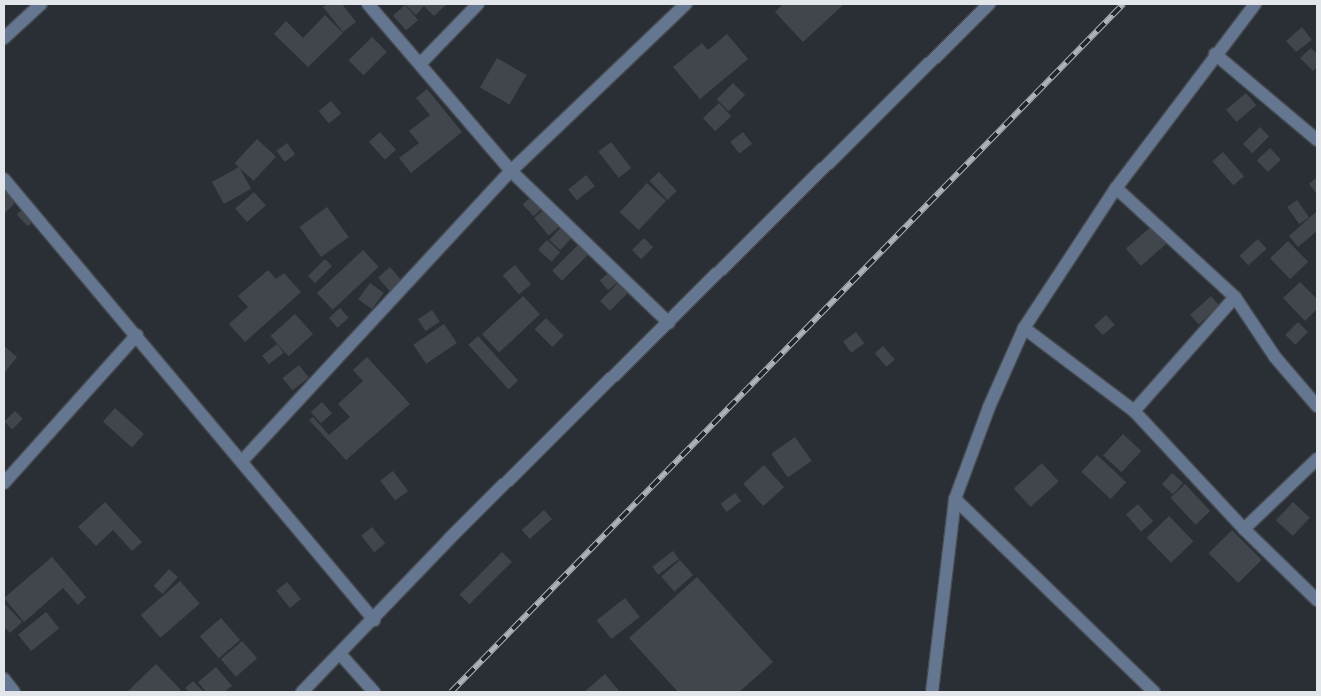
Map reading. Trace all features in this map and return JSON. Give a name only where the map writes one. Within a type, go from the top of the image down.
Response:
[{"type":"street","points":[[4,38],[41,4]]},
{"type":"street","points":[[368,4],[511,171],[669,323]]},
{"type":"street","points":[[420,64],[478,4]]},
{"type":"street","points":[[242,461],[511,171],[686,4]]},
{"type":"street","points":[[302,692],[341,655],[450,538],[989,4]]},
{"type":"street","points":[[932,692],[956,499],[989,407],[1024,328],[1116,188],[1215,54],[1255,4]]},
{"type":"street","points":[[1215,54],[1317,140]]},
{"type":"street","points":[[4,179],[137,335],[374,620]]},
{"type":"street","points":[[1116,188],[1235,297],[1275,358],[1317,406]]},
{"type":"street","points":[[1134,411],[1235,297]]},
{"type":"street","points":[[1024,328],[1134,411],[1244,529],[1317,600]]},
{"type":"street","points":[[4,483],[137,335]]},
{"type":"street","points":[[1244,529],[1317,459]]},
{"type":"street","points":[[956,499],[1154,692]]},
{"type":"street","points":[[341,655],[374,692]]},
{"type":"street","points":[[4,679],[12,691]]},
{"type":"building","points":[[328,4],[342,4],[356,22],[343,32],[323,7]]},
{"type":"building","points":[[405,4],[447,4],[434,16],[424,6],[416,15]]},
{"type":"building","points":[[783,4],[844,4],[803,42],[775,12]]},
{"type":"building","points":[[405,5],[418,20],[406,31],[393,15]]},
{"type":"building","points":[[325,15],[343,33],[308,67],[274,34],[286,21],[303,38]]},
{"type":"building","points":[[1302,27],[1312,40],[1296,52],[1286,41]]},
{"type":"building","points":[[727,34],[748,59],[700,99],[673,67],[702,43],[708,50]]},
{"type":"building","points":[[372,37],[387,52],[364,75],[349,60]]},
{"type":"building","points":[[1311,48],[1317,54],[1317,67],[1313,71],[1300,58]]},
{"type":"building","points":[[497,58],[526,75],[509,104],[480,87]]},
{"type":"building","points":[[733,83],[745,95],[729,111],[717,99]]},
{"type":"building","points":[[427,89],[462,132],[411,173],[399,158],[419,143],[409,131],[430,115],[416,98]]},
{"type":"building","points":[[1246,93],[1256,105],[1236,122],[1226,110]]},
{"type":"building","points":[[331,101],[341,113],[329,124],[319,111]]},
{"type":"building","points":[[719,103],[731,116],[715,131],[703,118]]},
{"type":"building","points":[[1260,127],[1269,136],[1252,153],[1243,144]]},
{"type":"building","points":[[380,132],[396,150],[385,160],[369,142]]},
{"type":"building","points":[[743,132],[752,144],[739,154],[730,142]]},
{"type":"building","points":[[257,139],[276,157],[254,181],[234,163]]},
{"type":"building","points":[[611,142],[631,168],[619,178],[598,152]]},
{"type":"building","points":[[287,143],[295,154],[285,162],[276,151]]},
{"type":"building","points":[[1270,148],[1281,160],[1268,172],[1257,160]]},
{"type":"building","points":[[1223,152],[1244,176],[1233,185],[1212,161]]},
{"type":"building","points":[[239,167],[251,189],[224,204],[212,182]]},
{"type":"building","points":[[659,172],[677,191],[667,200],[649,181]]},
{"type":"building","points":[[586,175],[595,186],[577,200],[568,189]]},
{"type":"building","points":[[1317,177],[1317,194],[1309,184]]},
{"type":"building","points":[[647,183],[666,201],[639,230],[620,212]]},
{"type":"building","points":[[4,186],[18,200],[4,214]]},
{"type":"building","points":[[254,192],[266,206],[247,222],[235,208]]},
{"type":"building","points":[[533,195],[544,207],[534,216],[523,205]]},
{"type":"building","points":[[1297,200],[1309,217],[1299,224],[1287,207]]},
{"type":"building","points":[[27,205],[38,217],[28,226],[17,215]]},
{"type":"building","points":[[327,207],[349,237],[321,257],[299,227]]},
{"type":"building","points":[[547,207],[562,225],[549,236],[534,218]]},
{"type":"building","points":[[1317,211],[1317,231],[1298,247],[1289,236]]},
{"type":"building","points":[[1153,225],[1168,242],[1141,266],[1126,249]]},
{"type":"building","points":[[562,226],[573,236],[560,250],[549,240]]},
{"type":"building","points":[[644,238],[653,247],[641,259],[632,250]]},
{"type":"building","points":[[1258,239],[1267,249],[1248,265],[1239,256]]},
{"type":"building","points":[[547,240],[560,252],[551,262],[538,250]]},
{"type":"building","points":[[1288,241],[1308,262],[1290,279],[1270,258]]},
{"type":"building","points":[[579,244],[589,254],[562,281],[552,271]]},
{"type":"building","points":[[363,250],[379,267],[333,310],[317,293]]},
{"type":"building","points":[[325,259],[332,266],[315,283],[308,276]]},
{"type":"building","points":[[515,265],[531,284],[519,294],[503,275]]},
{"type":"building","points":[[390,267],[403,282],[391,293],[378,277]]},
{"type":"building","points":[[268,270],[276,279],[284,273],[301,292],[245,342],[229,324],[248,307],[238,296]]},
{"type":"building","points":[[610,272],[618,282],[608,290],[600,280]]},
{"type":"building","points":[[622,279],[632,289],[610,311],[600,301]]},
{"type":"building","points":[[1300,282],[1317,299],[1317,309],[1305,321],[1283,298]]},
{"type":"building","points":[[370,283],[384,293],[372,309],[358,299]]},
{"type":"building","points":[[523,296],[540,314],[499,352],[482,334]]},
{"type":"building","points":[[1211,296],[1220,306],[1199,324],[1190,315]]},
{"type":"building","points":[[340,308],[349,318],[338,328],[329,318]]},
{"type":"building","points":[[432,310],[440,322],[426,331],[418,320]]},
{"type":"building","points":[[295,314],[313,334],[289,356],[270,336]]},
{"type":"building","points":[[1106,315],[1115,325],[1103,335],[1094,326]]},
{"type":"building","points":[[546,318],[564,336],[552,347],[535,329]]},
{"type":"building","points":[[1298,322],[1308,332],[1295,345],[1285,335]]},
{"type":"building","points":[[444,324],[457,343],[426,364],[413,345]]},
{"type":"building","points":[[856,332],[864,343],[851,353],[843,341]]},
{"type":"building","points":[[478,336],[518,381],[508,389],[468,345]]},
{"type":"building","points":[[277,344],[284,353],[269,364],[262,356]]},
{"type":"building","points":[[4,346],[17,357],[4,373]]},
{"type":"building","points":[[883,346],[895,360],[887,367],[875,353]]},
{"type":"building","points":[[367,357],[410,404],[346,460],[309,420],[313,417],[329,435],[350,417],[338,404],[363,381],[353,370]]},
{"type":"building","points":[[299,365],[309,378],[292,391],[282,378]]},
{"type":"building","points":[[322,402],[332,413],[321,423],[311,412]]},
{"type":"building","points":[[115,408],[144,434],[132,447],[103,421]]},
{"type":"building","points":[[15,411],[23,419],[12,429],[4,422]]},
{"type":"building","points":[[1123,434],[1141,451],[1122,472],[1103,455]]},
{"type":"building","points":[[795,437],[812,461],[788,477],[771,454]]},
{"type":"building","points":[[1097,455],[1126,482],[1111,499],[1081,472]]},
{"type":"building","points":[[1042,463],[1059,482],[1030,507],[1014,488]]},
{"type":"building","points":[[764,465],[784,487],[763,506],[743,484]]},
{"type":"building","points":[[393,471],[408,491],[395,501],[380,481]]},
{"type":"building","points":[[1172,473],[1183,483],[1173,494],[1162,484]]},
{"type":"building","points":[[1185,484],[1210,511],[1196,525],[1170,498]]},
{"type":"building","points":[[735,493],[741,501],[727,512],[721,504]]},
{"type":"building","points":[[105,502],[142,542],[132,551],[113,530],[96,546],[78,527]]},
{"type":"building","points":[[1293,502],[1310,518],[1293,536],[1276,520]]},
{"type":"building","points":[[1138,504],[1153,521],[1141,532],[1126,514]]},
{"type":"building","points":[[544,510],[552,519],[530,539],[522,530]]},
{"type":"building","points":[[1169,516],[1193,541],[1171,563],[1147,538]]},
{"type":"building","points":[[372,527],[385,543],[374,552],[361,536]]},
{"type":"building","points":[[1232,530],[1262,560],[1238,583],[1209,553]]},
{"type":"building","points":[[673,551],[679,559],[658,575],[652,567]]},
{"type":"building","points":[[502,552],[512,562],[469,604],[460,594]]},
{"type":"building","points":[[52,557],[86,597],[78,605],[63,588],[24,622],[4,598]]},
{"type":"building","points":[[680,560],[693,575],[674,591],[661,576]]},
{"type":"building","points":[[169,569],[178,577],[163,594],[154,586]]},
{"type":"building","points":[[697,577],[773,662],[739,692],[678,692],[629,638]]},
{"type":"building","points":[[180,581],[200,604],[160,638],[141,615]]},
{"type":"building","points":[[287,582],[301,599],[290,608],[276,591]]},
{"type":"building","points":[[625,598],[640,617],[611,639],[597,620]]},
{"type":"building","points":[[4,603],[22,622],[10,633],[4,627]]},
{"type":"building","points":[[46,612],[59,628],[31,651],[18,635]]},
{"type":"building","points":[[221,618],[240,640],[219,658],[200,636]]},
{"type":"building","points":[[242,641],[257,658],[236,677],[221,659]]},
{"type":"building","points":[[156,664],[181,690],[178,692],[127,692]]},
{"type":"building","points":[[216,667],[232,686],[224,692],[206,692],[198,682]]},
{"type":"building","points":[[605,674],[620,692],[584,692]]},
{"type":"building","points":[[193,681],[204,692],[189,692],[185,688]]},
{"type":"railway","points":[[451,692],[1123,4]]}]
